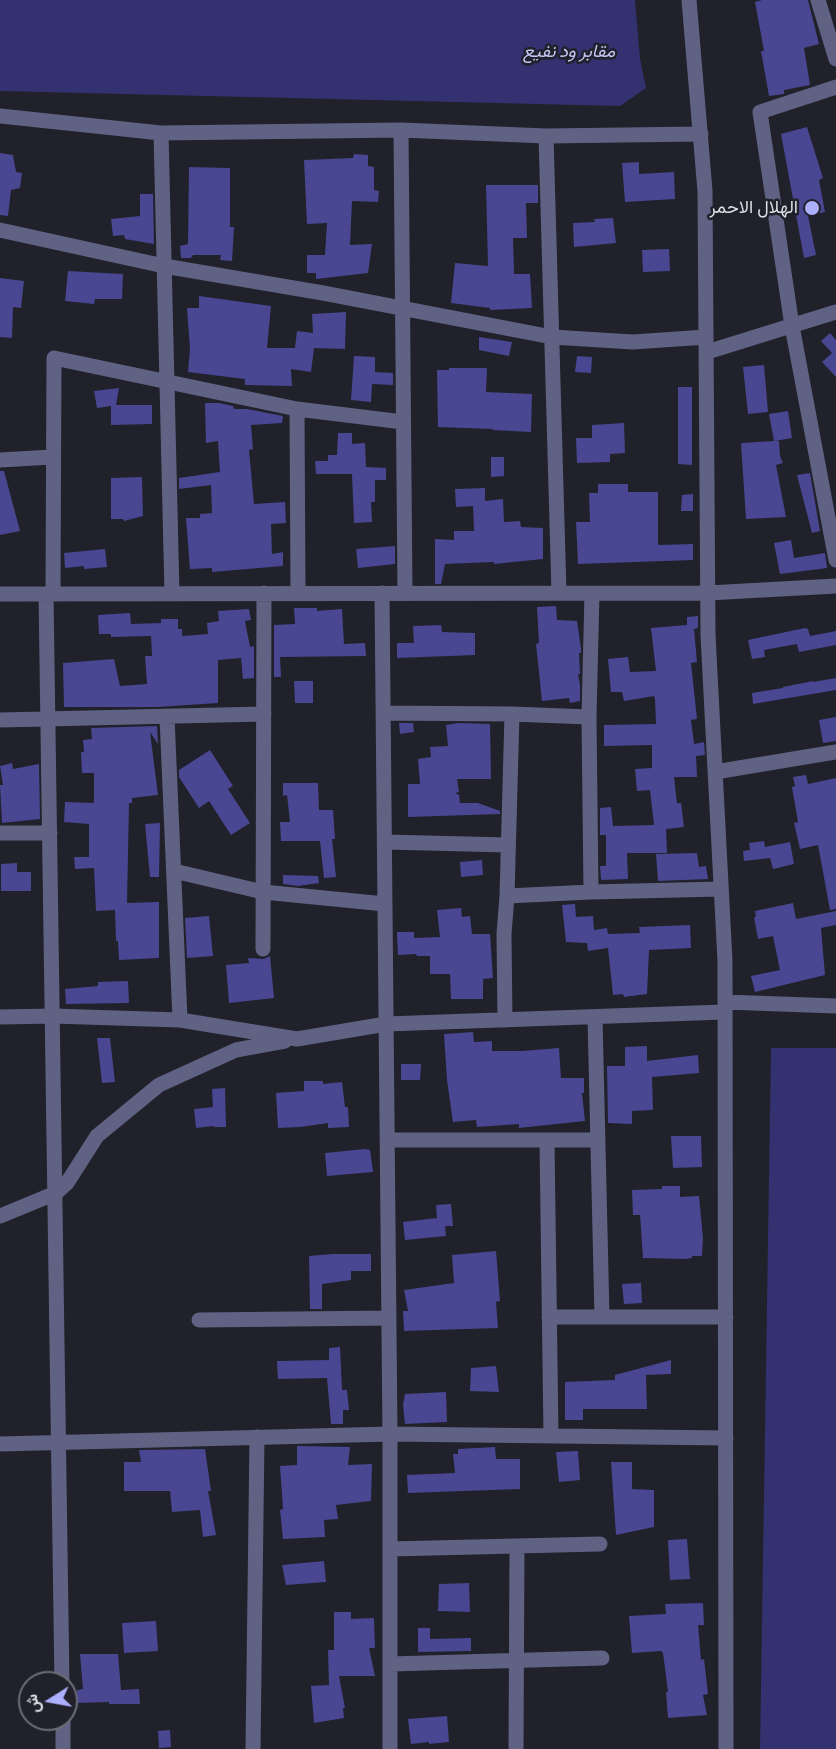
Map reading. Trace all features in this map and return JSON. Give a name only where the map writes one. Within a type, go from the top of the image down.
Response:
[{"type":"street","points":[[688,0],[705,191],[708,593],[725,1007],[726,1749]]},
{"type":"street","points":[[818,0],[836,59]]},
{"type":"street","points":[[836,87],[759,112],[792,326],[834,535],[836,560]]},
{"type":"street","points":[[0,116],[161,133],[401,130],[546,136],[701,134]]},
{"type":"street","points":[[401,130],[405,593]]},
{"type":"street","points":[[161,133],[172,594]]},
{"type":"street","points":[[546,136],[559,593]]},
{"type":"street","points":[[0,230],[164,267],[402,308],[552,337],[707,344],[792,326],[836,312]]},
{"type":"street","points":[[62,1671],[48,720],[54,358],[297,409],[403,422]]},
{"type":"street","points":[[297,409],[297,594]]},
{"type":"street","points":[[0,460],[52,457]]},
{"type":"street","points":[[0,594],[708,593],[836,586]]},
{"type":"street","points":[[263,949],[264,593]]},
{"type":"street","points":[[382,593],[390,1434],[390,1749]]},
{"type":"street","points":[[591,892],[589,717],[592,593]]},
{"type":"street","points":[[383,713],[589,717]]},
{"type":"street","points":[[0,720],[264,714]]},
{"type":"street","points":[[505,1020],[504,934],[512,714]]},
{"type":"street","points":[[167,717],[180,1020]]},
{"type":"street","points":[[716,772],[836,752]]},
{"type":"street","points":[[0,833],[50,833]]},
{"type":"street","points":[[385,842],[508,845]]},
{"type":"street","points":[[174,871],[263,892],[385,904]]},
{"type":"street","points":[[507,896],[721,889]]},
{"type":"street","points":[[0,1216],[56,1192],[67,1183],[97,1136],[159,1085],[236,1050],[386,1024],[595,1017],[725,1007],[836,1006]]},
{"type":"street","points":[[0,1017],[52,1016],[180,1020],[297,1038]]},
{"type":"street","points":[[595,1017],[602,1317]]},
{"type":"street","points":[[387,1140],[598,1140]]},
{"type":"street","points":[[547,1140],[550,1436]]},
{"type":"street","points":[[549,1317],[726,1317]]},
{"type":"street","points":[[199,1320],[389,1318]]},
{"type":"street","points":[[0,1444],[390,1434],[726,1438]]},
{"type":"street","points":[[253,1749],[258,1437]]},
{"type":"street","points":[[390,1550],[600,1544]]},
{"type":"street","points":[[516,1749],[517,1546]]},
{"type":"street","points":[[390,1664],[602,1658]]},
{"type":"street","points":[[63,1731],[63,1749]]},
{"type":"green space","name":"مقابر ود نفيع","points":[[0,0],[635,0],[640,59],[646,88],[620,106],[0,91]]},
{"type":"green space","points":[[771,1048],[836,1048],[836,1749],[760,1749]]},
{"type":"building","points":[[808,0],[819,44],[804,48],[810,85],[784,90],[784,94],[769,96],[755,2]]},
{"type":"building","points":[[807,127],[823,178],[819,180],[825,212],[808,216],[816,255],[804,258],[781,134]]},
{"type":"building","points":[[0,153],[13,155],[16,172],[22,173],[20,188],[11,190],[8,216],[0,215]]},
{"type":"building","points":[[354,154],[368,155],[368,166],[374,167],[374,190],[379,191],[378,202],[352,201],[350,245],[372,244],[368,273],[316,279],[316,273],[307,273],[307,255],[325,255],[327,223],[307,224],[304,160],[353,158]]},
{"type":"building","points":[[639,162],[639,174],[674,172],[675,199],[625,202],[622,163]]},
{"type":"building","points":[[189,167],[230,168],[230,227],[234,227],[232,261],[220,260],[221,255],[193,255],[191,258],[181,258],[180,246],[188,244]]},
{"type":"building","points":[[486,185],[538,185],[538,203],[526,203],[527,238],[513,238],[514,274],[530,274],[532,308],[490,310],[490,308],[451,303],[455,263],[488,266]]},
{"type":"building","points":[[140,194],[153,194],[154,244],[125,239],[124,235],[113,236],[111,219],[140,216]]},
{"type":"building","points":[[613,218],[616,243],[574,247],[573,223]]},
{"type":"building","points":[[669,249],[670,271],[643,272],[642,250]]},
{"type":"building","points":[[68,271],[123,274],[122,299],[95,299],[94,304],[65,301]]},
{"type":"building","points":[[0,278],[24,281],[21,308],[13,307],[12,338],[0,337]]},
{"type":"building","points":[[199,296],[271,306],[267,348],[295,348],[297,331],[313,333],[312,314],[346,312],[345,349],[314,348],[311,372],[291,369],[292,386],[245,385],[245,379],[188,372],[190,349],[187,308],[199,308]]},
{"type":"building","points":[[830,333],[836,340],[836,377],[822,362],[832,353],[821,341]]},
{"type":"building","points":[[479,337],[512,342],[509,356],[479,350]]},
{"type":"building","points":[[354,356],[375,357],[375,372],[393,373],[393,385],[372,384],[371,402],[351,400]]},
{"type":"building","points":[[577,356],[592,357],[591,373],[575,372]]},
{"type":"building","points":[[764,365],[768,412],[748,414],[743,367]]},
{"type":"building","points":[[449,368],[487,368],[486,392],[532,394],[531,432],[438,427],[437,370],[449,370]]},
{"type":"building","points":[[678,387],[692,387],[692,465],[678,464]]},
{"type":"building","points":[[119,388],[116,405],[152,405],[152,424],[111,425],[111,406],[97,408],[94,391]]},
{"type":"building","points":[[205,403],[219,403],[233,406],[234,409],[247,409],[283,416],[282,423],[251,425],[253,449],[249,450],[254,504],[285,502],[286,523],[271,524],[272,554],[283,552],[283,566],[212,572],[212,568],[190,569],[186,518],[200,518],[200,514],[212,513],[211,485],[179,489],[179,478],[220,472],[218,441],[206,443]]},
{"type":"building","points":[[788,411],[792,438],[775,441],[779,441],[783,463],[776,465],[786,517],[746,519],[741,443],[774,441],[769,414]]},
{"type":"building","points":[[624,423],[625,453],[610,454],[610,462],[577,463],[576,438],[592,438],[592,425]]},
{"type":"building","points":[[338,433],[352,433],[352,444],[365,443],[366,467],[386,468],[386,480],[375,480],[375,502],[371,502],[372,522],[354,523],[352,474],[316,474],[315,461],[328,461],[328,455],[337,455]]},
{"type":"building","points":[[491,457],[504,457],[504,476],[491,477]]},
{"type":"building","points":[[0,471],[4,471],[20,531],[0,535]]},
{"type":"building","points":[[810,473],[820,531],[812,533],[797,475]]},
{"type":"building","points":[[142,477],[143,516],[124,521],[123,519],[111,519],[111,478]]},
{"type":"building","points":[[598,484],[628,484],[628,492],[658,492],[658,545],[693,544],[693,560],[578,564],[576,522],[590,522],[589,493],[598,493]]},
{"type":"building","points":[[485,488],[485,501],[503,499],[504,522],[520,521],[521,527],[543,528],[543,559],[494,564],[494,562],[445,564],[441,584],[435,584],[435,539],[454,540],[454,531],[474,531],[473,506],[456,507],[455,489]]},
{"type":"building","points":[[693,494],[693,511],[681,511],[682,495]]},
{"type":"building","points":[[791,540],[794,558],[825,553],[827,568],[780,574],[774,543]]},
{"type":"building","points":[[395,546],[395,564],[358,568],[356,549]]},
{"type":"building","points":[[105,549],[107,567],[65,568],[64,553]]},
{"type":"building","points":[[556,606],[557,620],[577,621],[581,649],[579,653],[580,674],[578,674],[580,701],[570,703],[569,698],[542,701],[536,644],[539,643],[537,607]]},
{"type":"building","points":[[294,608],[317,608],[317,611],[342,609],[344,644],[365,643],[366,656],[280,657],[281,677],[274,677],[274,625],[295,624]]},
{"type":"building","points":[[249,609],[251,620],[245,621],[250,647],[254,646],[254,678],[243,679],[241,658],[218,660],[218,703],[157,707],[64,707],[63,663],[114,659],[120,686],[147,684],[145,656],[152,656],[151,636],[111,637],[111,634],[99,634],[98,615],[130,613],[131,624],[161,623],[161,619],[178,619],[178,629],[182,629],[182,636],[208,634],[207,623],[219,621],[218,611]]},
{"type":"building","points":[[698,616],[698,628],[694,629],[697,662],[691,663],[697,719],[691,720],[694,744],[704,742],[705,755],[696,756],[697,777],[674,777],[677,803],[681,803],[684,827],[666,829],[667,853],[627,853],[628,879],[601,880],[600,866],[606,866],[606,835],[600,835],[600,808],[611,807],[613,826],[654,825],[650,790],[637,791],[635,769],[652,768],[652,745],[604,746],[604,725],[656,724],[655,699],[654,696],[624,701],[622,692],[611,692],[608,659],[628,657],[630,672],[656,671],[651,628],[687,625],[687,617]]},
{"type":"building","points":[[441,625],[442,632],[475,633],[475,655],[397,658],[397,643],[414,643],[413,626]]},
{"type":"building","points":[[808,629],[810,636],[836,631],[836,645],[799,652],[797,644],[764,650],[765,657],[752,659],[748,640]]},
{"type":"building","points":[[836,678],[836,690],[753,704],[752,693]]},
{"type":"building","points":[[294,681],[313,681],[313,703],[295,703]]},
{"type":"building","points":[[836,717],[836,741],[823,743],[819,720]]},
{"type":"building","points":[[399,723],[413,723],[414,732],[400,734]]},
{"type":"building","points":[[490,724],[491,779],[457,779],[459,792],[455,793],[459,795],[460,803],[478,803],[500,811],[500,814],[408,817],[408,784],[420,784],[418,759],[431,757],[430,747],[448,746],[446,725]]},
{"type":"building","points":[[157,726],[158,744],[150,732],[158,795],[132,798],[132,803],[129,803],[127,903],[159,902],[159,958],[119,960],[115,910],[96,911],[94,868],[75,869],[74,857],[89,857],[89,824],[64,822],[65,802],[94,803],[94,773],[82,773],[81,752],[84,752],[83,740],[92,739],[91,728]]},
{"type":"building","points":[[210,750],[233,786],[228,789],[250,823],[231,835],[209,801],[199,808],[179,777],[179,770]]},
{"type":"building","points":[[12,763],[13,769],[39,764],[40,819],[2,823],[0,785],[3,785],[0,766]]},
{"type":"building","points":[[806,775],[808,784],[836,778],[836,909],[830,910],[818,845],[800,849],[794,823],[798,822],[792,787],[795,786],[793,777]]},
{"type":"building","points":[[283,783],[318,783],[319,810],[333,810],[335,839],[332,839],[336,877],[324,878],[320,841],[281,841],[280,822],[290,822],[287,795],[283,796]]},
{"type":"building","points":[[160,823],[159,877],[150,877],[145,824]]},
{"type":"building","points":[[764,841],[765,847],[790,842],[794,864],[773,869],[770,858],[744,861],[743,851],[750,850],[749,843]]},
{"type":"building","points":[[697,853],[699,867],[706,866],[708,879],[658,881],[656,854]]},
{"type":"building","points":[[482,860],[483,875],[461,877],[460,862]]},
{"type":"building","points":[[17,863],[17,872],[31,872],[31,891],[1,891],[1,864]]},
{"type":"building","points":[[283,875],[318,876],[319,883],[298,886],[283,884]]},
{"type":"building","points":[[793,903],[796,919],[836,911],[836,925],[821,928],[825,975],[755,992],[751,976],[780,970],[773,936],[758,939],[755,911]]},
{"type":"building","points":[[575,904],[576,917],[593,916],[594,930],[607,928],[608,934],[640,933],[639,927],[690,925],[691,948],[649,950],[647,994],[624,997],[623,994],[613,995],[608,948],[588,951],[587,943],[566,942],[562,905]]},
{"type":"building","points":[[461,908],[462,917],[470,916],[472,934],[490,934],[493,978],[483,979],[483,999],[451,999],[450,974],[430,974],[430,956],[398,955],[397,932],[414,932],[414,938],[440,937],[437,910]]},
{"type":"building","points":[[209,916],[213,956],[187,958],[185,918]]},
{"type":"building","points":[[270,956],[274,998],[229,1003],[226,965],[249,963],[248,958],[264,959]]},
{"type":"building","points":[[128,981],[129,1003],[66,1004],[65,989],[98,986],[98,982]]},
{"type":"building","points":[[473,1032],[474,1042],[492,1041],[492,1051],[559,1048],[561,1078],[584,1078],[584,1093],[582,1093],[585,1121],[519,1128],[519,1124],[477,1127],[476,1120],[453,1122],[444,1034]]},
{"type":"building","points":[[97,1038],[110,1038],[115,1082],[102,1083]]},
{"type":"building","points":[[647,1046],[647,1061],[698,1055],[699,1073],[652,1077],[653,1110],[632,1111],[632,1124],[608,1123],[607,1066],[625,1066],[625,1047]]},
{"type":"building","points":[[401,1064],[421,1064],[420,1080],[401,1080]]},
{"type":"building","points":[[304,1081],[323,1081],[323,1084],[342,1082],[345,1107],[348,1107],[349,1127],[328,1128],[328,1123],[278,1128],[276,1093],[304,1091]]},
{"type":"building","points":[[225,1088],[226,1127],[196,1128],[194,1109],[213,1107],[212,1089]]},
{"type":"building","points":[[671,1136],[701,1136],[702,1167],[673,1168]]},
{"type":"building","points":[[370,1150],[373,1172],[327,1176],[325,1153]]},
{"type":"building","points":[[662,1186],[680,1186],[680,1197],[699,1196],[703,1238],[702,1256],[692,1256],[686,1259],[643,1258],[640,1215],[633,1215],[632,1190],[662,1189]]},
{"type":"building","points":[[451,1204],[453,1226],[445,1226],[446,1236],[405,1240],[403,1222],[437,1218],[436,1205]]},
{"type":"building","points":[[496,1251],[500,1301],[496,1302],[498,1328],[404,1331],[403,1311],[408,1311],[404,1290],[454,1283],[452,1255]]},
{"type":"building","points":[[371,1254],[371,1271],[351,1271],[351,1280],[322,1284],[322,1309],[310,1309],[309,1256]]},
{"type":"building","points":[[641,1283],[642,1303],[624,1304],[622,1284]]},
{"type":"building","points":[[340,1347],[342,1390],[347,1390],[349,1410],[343,1410],[343,1424],[331,1424],[327,1378],[278,1379],[277,1361],[329,1360],[329,1348]]},
{"type":"building","points":[[671,1360],[671,1374],[646,1375],[647,1409],[583,1409],[583,1420],[565,1420],[565,1382],[615,1380],[615,1375]]},
{"type":"building","points":[[496,1366],[499,1392],[470,1391],[471,1368]]},
{"type":"building","points":[[446,1392],[447,1422],[405,1424],[403,1405],[405,1394]]},
{"type":"building","points":[[297,1446],[350,1447],[348,1465],[372,1464],[371,1501],[336,1505],[338,1519],[324,1520],[325,1537],[283,1539],[280,1510],[283,1509],[280,1466],[297,1465]]},
{"type":"building","points":[[495,1447],[496,1459],[520,1459],[520,1489],[408,1493],[407,1475],[455,1473],[453,1454],[458,1454],[458,1449]]},
{"type":"building","points":[[205,1449],[211,1491],[208,1491],[216,1535],[203,1537],[200,1510],[172,1512],[170,1491],[124,1491],[124,1462],[141,1462],[139,1450]]},
{"type":"building","points":[[578,1451],[580,1480],[559,1482],[556,1452]]},
{"type":"building","points":[[611,1462],[632,1462],[632,1489],[654,1490],[654,1527],[616,1535]]},
{"type":"building","points":[[687,1539],[690,1579],[670,1580],[668,1540]]},
{"type":"building","points":[[324,1561],[326,1582],[286,1585],[282,1565]]},
{"type":"building","points":[[469,1583],[470,1612],[438,1611],[439,1584]]},
{"type":"building","points":[[703,1603],[704,1625],[698,1625],[701,1660],[704,1659],[708,1694],[703,1695],[707,1715],[668,1718],[666,1692],[668,1692],[663,1653],[661,1651],[632,1653],[629,1616],[666,1614],[665,1604]]},
{"type":"building","points":[[334,1612],[351,1612],[351,1619],[374,1618],[375,1648],[369,1648],[375,1676],[339,1676],[345,1708],[343,1708],[344,1718],[314,1723],[311,1686],[329,1685],[328,1650],[334,1650]]},
{"type":"building","points":[[156,1621],[158,1651],[124,1653],[122,1623]]},
{"type":"building","points":[[418,1628],[430,1628],[430,1639],[471,1638],[471,1651],[418,1652]]},
{"type":"building","points":[[80,1654],[118,1654],[121,1690],[139,1689],[140,1704],[78,1703],[78,1690],[83,1689]]},
{"type":"building","points":[[447,1716],[449,1742],[411,1744],[408,1719]]},
{"type":"building","points":[[170,1730],[171,1747],[159,1748],[158,1731]]},
{"type":"place","name":"الهلال الاحمر","points":[[812,208]]}]
